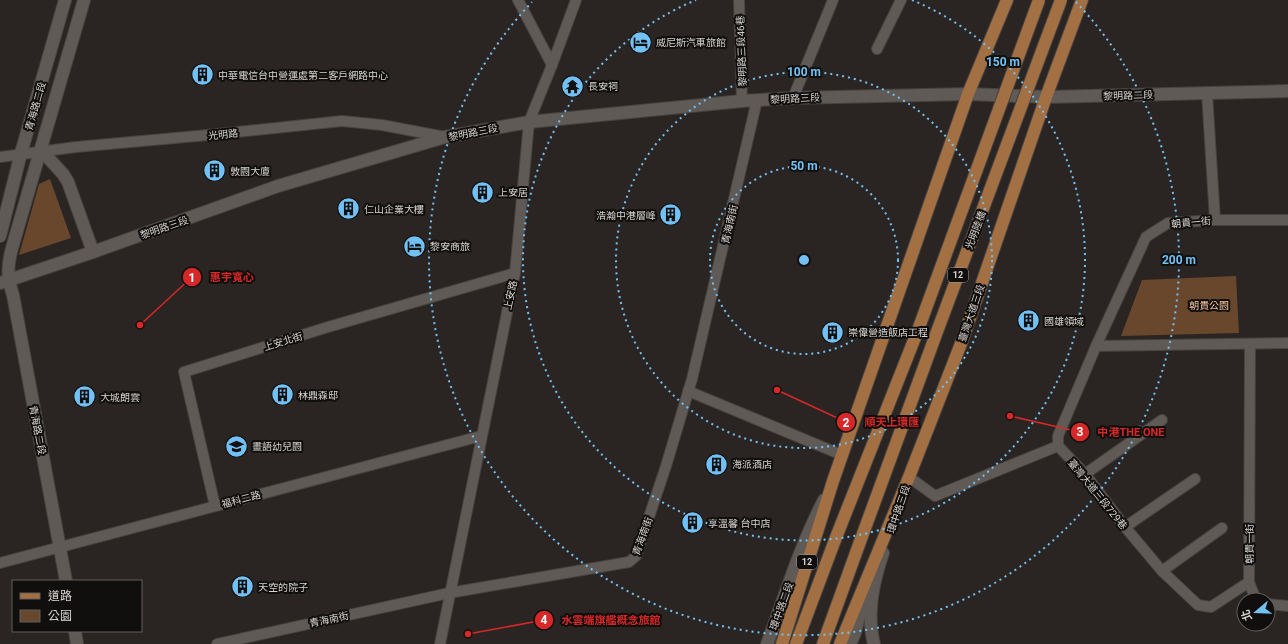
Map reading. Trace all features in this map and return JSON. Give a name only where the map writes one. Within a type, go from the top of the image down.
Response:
[{"type":"main road","name":"青海路二段","points":[[0,236],[21,153],[65,0]]},
{"type":"main road","name":"青海路二段","points":[[66,580],[14,303],[3,278],[84,0]]},
{"type":"main road","name":"光明陸橋","points":[[796,644],[835,540],[918,330],[1040,0]]},
{"type":"main road","name":"光明陸橋","points":[[823,644],[1061,0]]},
{"type":"main road","name":"臺灣大道三段","points":[[840,644],[909,477],[962,341],[1046,97],[1082,0]]},
{"type":"main road","name":"12","points":[[782,644],[842,455],[968,94],[1005,1]]},
{"type":"main road","name":"黎明路二段","points":[[968,94],[1046,97],[1288,90]]},
{"type":"main road","name":"黎明路三段","points":[[3,278],[93,252],[278,186],[445,137],[529,122],[742,101],[793,98],[968,94]]},
{"type":"main road","points":[[41,150],[63,174],[68,182],[93,252]]},
{"type":"main road","name":"環中路三段","points":[[850,644],[909,477]]},
{"type":"main road","name":"環中路三段","points":[[874,644],[870,617],[877,571],[909,477]]},
{"type":"main road","points":[[776,644],[818,517],[833,481]]},
{"type":"main road","name":"環中路二段","points":[[767,644],[814,518],[833,481]]},
{"type":"main road","points":[[75,632],[77,644]]},
{"type":"street","points":[[518,0],[552,65]]},
{"type":"street","name":"上安路","points":[[440,644],[449,593],[515,273],[529,122],[576,0]]},
{"type":"street","name":"黎明路三段46巷","points":[[739,0],[742,101]]},
{"type":"street","points":[[793,98],[833,0]]},
{"type":"street","points":[[877,49],[901,0]]},
{"type":"street","points":[[1207,93],[1215,220]]},
{"type":"street","name":"青海南街","points":[[217,644],[449,593],[629,562],[636,556],[666,466],[688,391],[757,100]]},
{"type":"street","name":"光明路","points":[[0,157],[41,150],[208,136],[342,121],[382,125],[445,137]]},
{"type":"street","name":"朝貴一街","points":[[1058,446],[1058,436],[1096,346],[1146,237],[1168,223],[1215,220],[1288,220]]},
{"type":"street","name":"上安北街","points":[[215,506],[184,372],[328,327],[515,273]]},
{"type":"street","points":[[1096,346],[1288,343]]},
{"type":"street","name":"朝貴一街","points":[[1250,344],[1249,582],[1253,592]]},
{"type":"street","points":[[688,391],[842,455]]},
{"type":"street","points":[[1085,474],[1162,420]]},
{"type":"street","name":"福科二路","points":[[0,563],[481,436]]},
{"type":"street","points":[[909,477],[935,496],[1058,446]]},
{"type":"street","name":"臺灣大道三段729巷","points":[[1058,446],[1085,474],[1125,527],[1162,571],[1198,605],[1211,607],[1249,582]]},
{"type":"street","points":[[1125,527],[1195,479]]},
{"type":"street","points":[[1162,571],[1222,528]]},
{"type":"street","points":[[1276,605],[1288,606]]},
{"type":"green space","points":[[50,179],[71,238],[19,255],[39,184]]},
{"type":"green space","name":"朝貴公園","points":[[1236,276],[1239,333],[1121,336],[1142,280]]},
{"type":"place","name":"威尼斯汽車旅館","points":[[641,42]]},
{"type":"place","name":"中華電信台中營運處第二客戶網路中心","points":[[203,75]]},
{"type":"place","name":"長安祠","points":[[572,86]]},
{"type":"place","name":"敦園大廈","points":[[214,171]]},
{"type":"place","name":"上安居","points":[[482,192]]},
{"type":"place","name":"仁山企業大樓","points":[[349,209]]},
{"type":"place","name":"浩瀚中港層峰","points":[[671,215]]},
{"type":"place","name":"黎安商旅","points":[[414,246]]},
{"type":"place","name":"國雄領域","points":[[1028,321]]},
{"type":"place","name":"惠宇寬心","points":[[140,325]]},
{"type":"place","name":"崇偉營造飯店工程","points":[[832,332]]},
{"type":"place","name":"順天上環匯","points":[[777,390]]},
{"type":"place","name":"林鼎森邸","points":[[283,395]]},
{"type":"place","name":"大城朗雲","points":[[85,397]]},
{"type":"place","name":"中港THE ONE","points":[[1010,416]]},
{"type":"place","name":"畫語幼兒園","points":[[236,446]]},
{"type":"place","name":"海派酒店","points":[[716,464]]},
{"type":"place","name":"享溫馨 台中店","points":[[692,523]]},
{"type":"place","name":"天空的院子","points":[[242,587]]},
{"type":"place","name":"水雲端旗艦概念旅館","points":[[468,634]]}]
